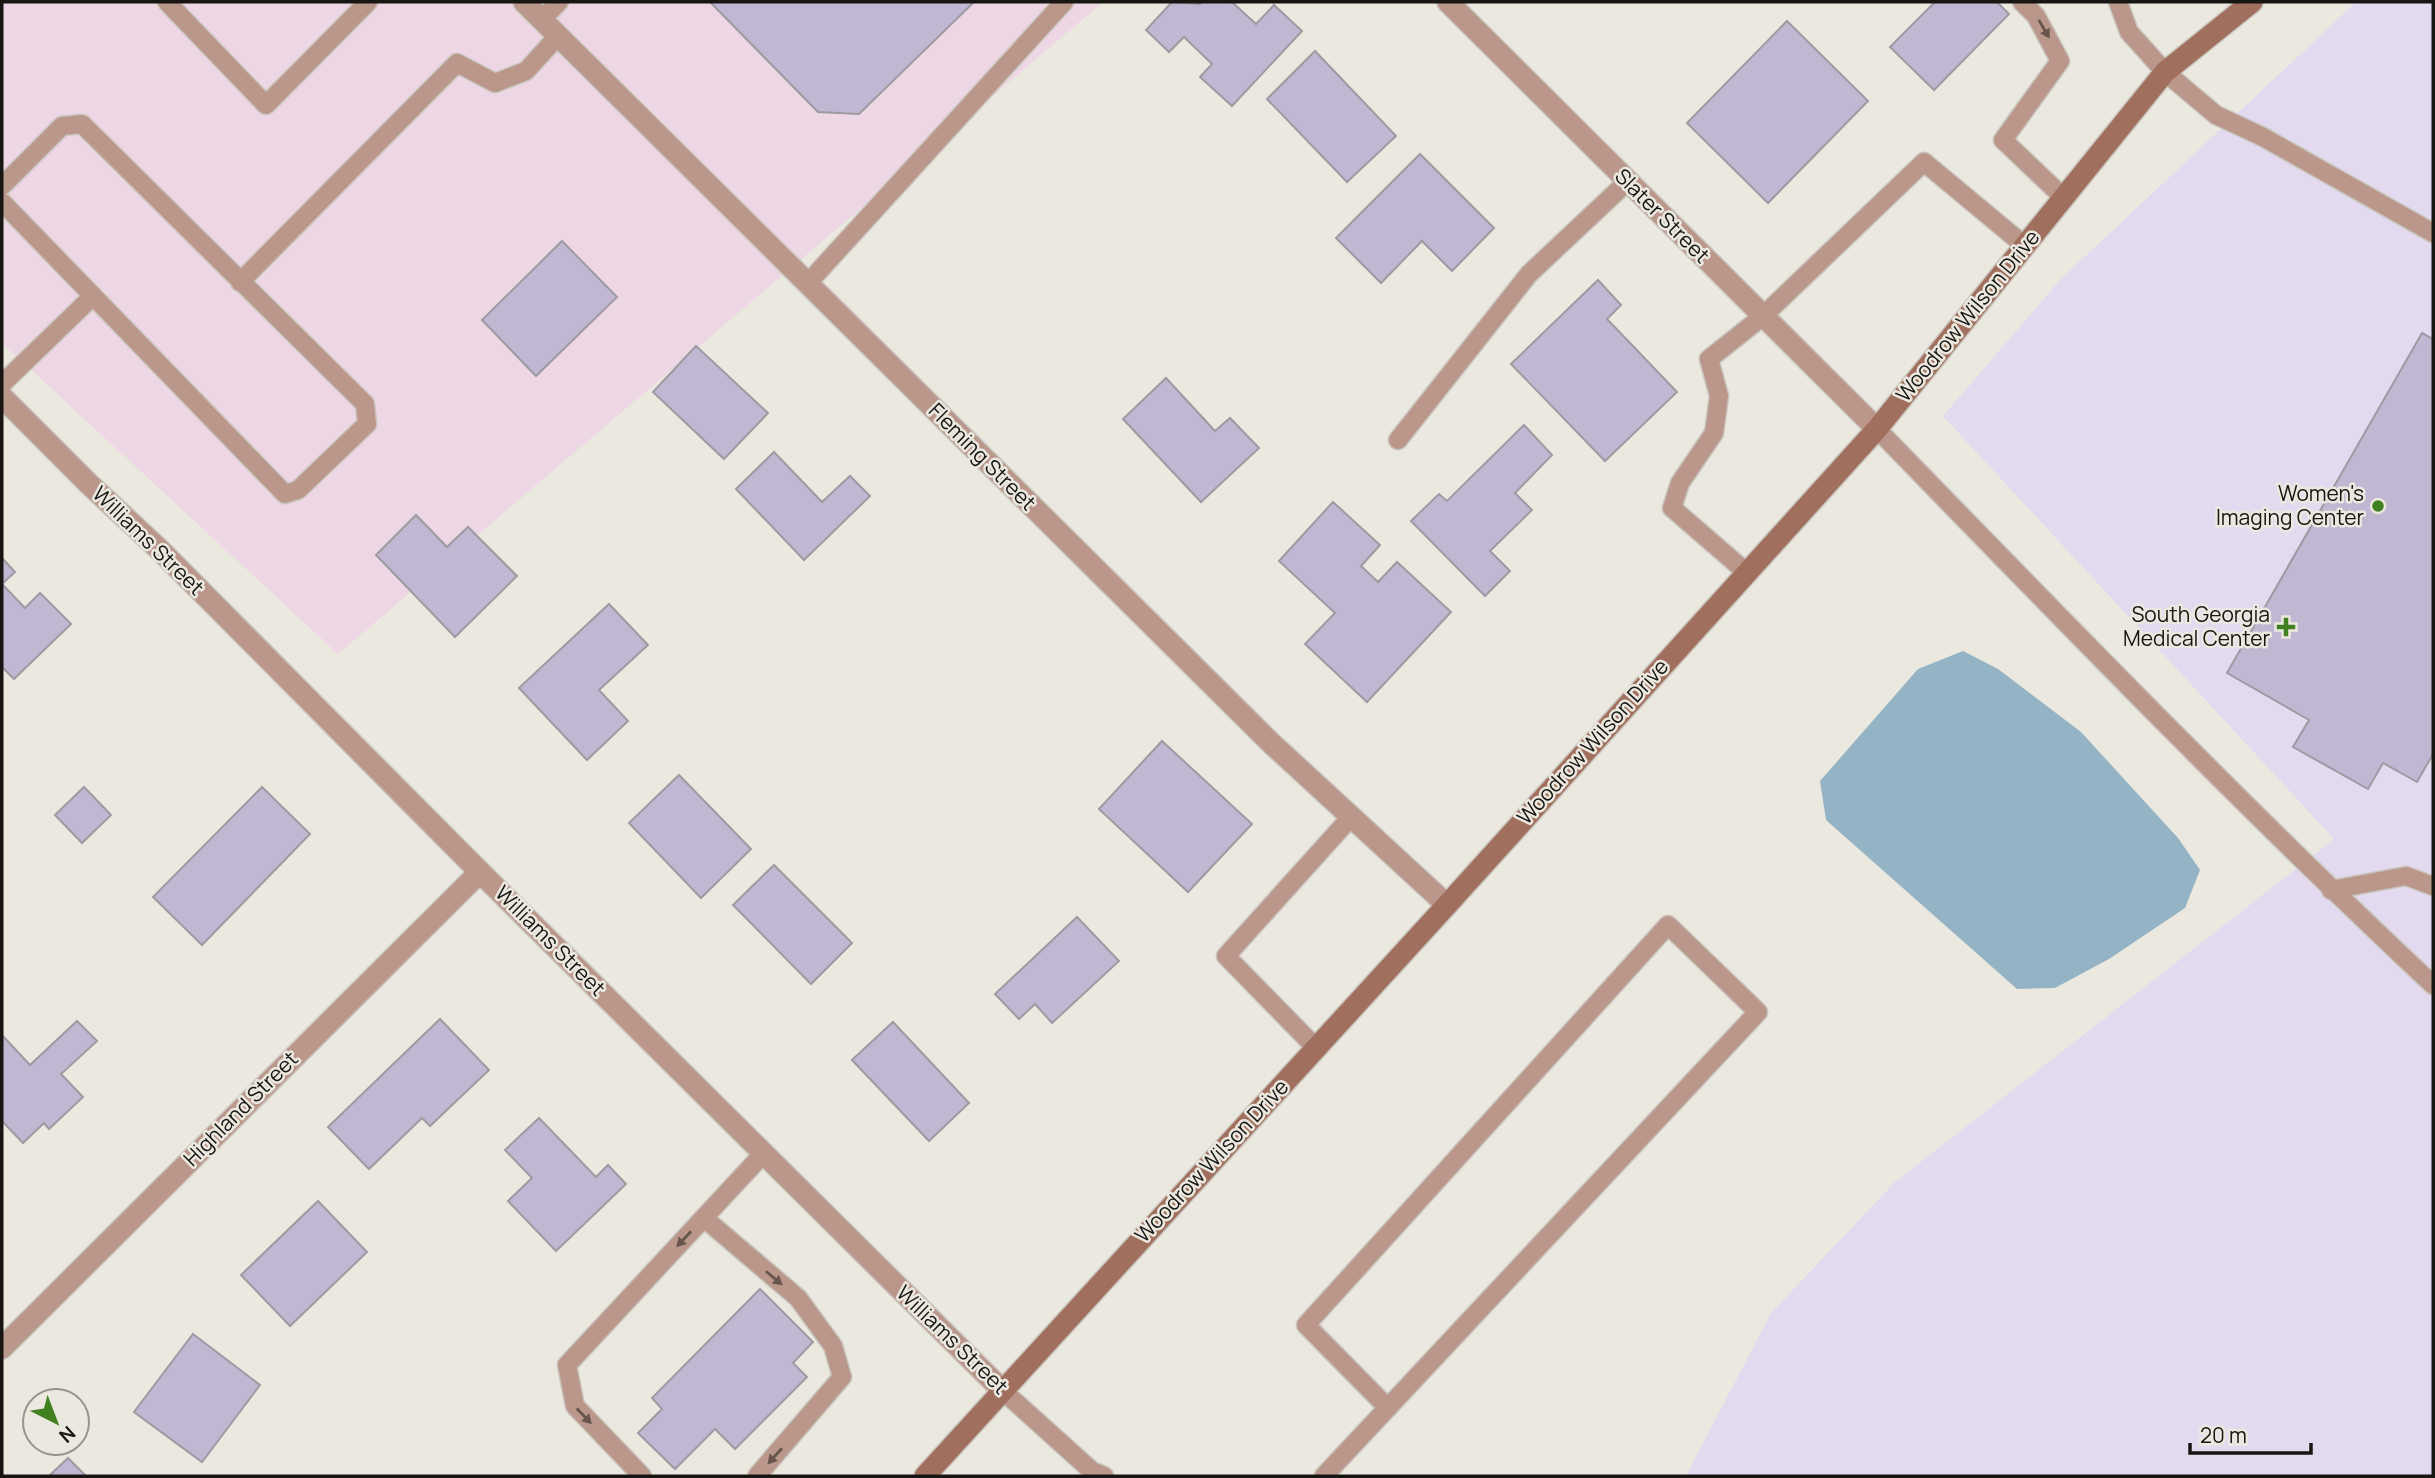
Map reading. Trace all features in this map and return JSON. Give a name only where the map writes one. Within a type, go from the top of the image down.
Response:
[{"type":"main road","name":"Woodrow Wilson Drive","points":[[925,1476],[1877,429],[2165,72],[2252,2]]},
{"type":"street","name":"Fleming Street","points":[[524,2],[1270,741],[1447,905]]},
{"type":"street","name":"Slater Street","points":[[1448,2],[1877,429]]},
{"type":"street","name":"Williams Street","points":[[2,397],[160,550],[1002,1390]]},
{"type":"street","name":"Highland Street","points":[[2,1348],[480,872]]},
{"type":"lane","points":[[177,5],[266,105],[368,2]]},
{"type":"lane","points":[[542,19],[559,2]]},
{"type":"lane","points":[[808,284],[1064,2]]},
{"type":"lane","points":[[2022,2],[2036,16],[2055,47],[2060,61],[2003,140],[2063,197]]},
{"type":"lane","points":[[2118,2],[2129,32],[2165,72],[2216,115],[2263,137],[2433,233]]},
{"type":"lane","points":[[240,282],[457,63],[495,83],[526,71],[558,36]]},
{"type":"lane","points":[[2,186],[62,126],[82,124],[365,404],[367,424],[298,490],[285,494],[2,202]]},
{"type":"lane","points":[[1746,572],[1672,508],[1680,483],[1714,433],[1718,396],[1709,359],[1763,316],[1924,162],[2025,246]]},
{"type":"lane","points":[[1398,440],[1529,274],[1628,181]]},
{"type":"lane","points":[[2,384],[93,296]]},
{"type":"lane","points":[[1877,429],[2115,675],[2331,890],[2433,985]]},
{"type":"lane","points":[[1316,1048],[1226,956],[1351,817]]},
{"type":"lane","points":[[2331,890],[2406,876],[2433,886]]},
{"type":"lane","points":[[1325,1476],[1758,1012],[1668,925],[1306,1325],[1388,1408]]},
{"type":"lane","points":[[642,1476],[575,1406],[567,1365],[764,1153]]},
{"type":"lane","points":[[704,1218],[798,1298],[833,1346],[842,1377],[757,1476]]},
{"type":"lane","name":"Williams Street","points":[[1002,1390],[1092,1471],[1104,1476]]},
{"type":"shaded area","points":[[2,2],[1103,2],[338,654],[2,343]]},
{"type":"shaded area","name":"South Georgia Medical Center","points":[[2356,2],[2433,2],[2433,1476],[1686,1476],[1771,1313],[1895,1182],[2334,839],[1943,416],[2061,279]]},
{"type":"water","points":[[1963,651],[1998,669],[2081,732],[2178,838],[2200,870],[2185,908],[2109,959],[2055,988],[2017,989],[1826,820],[1820,781],[1918,669]]},
{"type":"building","points":[[710,2],[974,2],[859,114],[818,112]]},
{"type":"building","points":[[1172,2],[1232,2],[1256,24],[1274,5],[1302,31],[1232,106],[1200,77],[1212,64],[1184,37],[1169,52],[1146,30]]},
{"type":"building","points":[[1935,2],[1997,2],[2009,14],[1934,90],[1890,47]]},
{"type":"building","points":[[1787,21],[1868,101],[1768,203],[1687,123]]},
{"type":"building","points":[[1315,51],[1396,136],[1347,182],[1267,99]]},
{"type":"building","points":[[1420,154],[1494,228],[1452,271],[1422,241],[1381,283],[1336,238]]},
{"type":"building","points":[[562,241],[617,297],[536,376],[482,320]]},
{"type":"building","points":[[1598,280],[1621,305],[1607,319],[1677,392],[1605,461],[1511,364]]},
{"type":"building","name":"Women's Imaging Center","points":[[2422,333],[2433,339],[2433,754],[2417,782],[2383,763],[2368,789],[2293,747],[2309,720],[2227,673]]},
{"type":"building","points":[[696,346],[768,413],[724,459],[653,392]]},
{"type":"building","points":[[1166,378],[1215,431],[1230,418],[1259,448],[1201,502],[1123,419]]},
{"type":"building","points":[[1524,425],[1552,455],[1515,493],[1532,510],[1490,551],[1510,571],[1485,596],[1411,521],[1439,494],[1447,501]]},
{"type":"building","points":[[774,452],[822,502],[850,476],[870,496],[804,560],[736,489]]},
{"type":"building","points":[[1333,502],[1380,545],[1361,566],[1378,582],[1397,562],[1451,612],[1367,702],[1305,644],[1335,613],[1279,561]]},
{"type":"building","points":[[416,515],[447,547],[468,527],[517,576],[455,637],[376,555]]},
{"type":"building","points":[[2,558],[15,572],[2,584]]},
{"type":"building","points":[[2,584],[25,608],[40,593],[71,624],[14,679],[2,667]]},
{"type":"building","points":[[609,604],[648,645],[599,690],[628,721],[587,760],[519,688]]},
{"type":"building","points":[[1162,741],[1252,824],[1188,892],[1099,809]]},
{"type":"building","points":[[679,775],[751,849],[701,898],[629,823]]},
{"type":"building","points":[[84,787],[111,815],[82,843],[55,815]]},
{"type":"building","points":[[262,787],[310,834],[202,945],[153,897]]},
{"type":"building","points":[[774,865],[852,943],[811,984],[733,905]]},
{"type":"building","points":[[1077,917],[1119,961],[1052,1023],[1035,1004],[1019,1019],[995,994]]},
{"type":"building","points":[[440,1019],[489,1070],[430,1126],[422,1118],[369,1169],[328,1127]]},
{"type":"building","points":[[77,1021],[97,1041],[61,1074],[83,1097],[49,1129],[44,1123],[23,1143],[2,1121],[2,1035],[30,1065]]},
{"type":"building","points":[[893,1022],[969,1103],[929,1141],[852,1060]]},
{"type":"building","points":[[539,1118],[596,1177],[608,1165],[626,1184],[556,1251],[508,1201],[532,1178],[505,1150]]},
{"type":"building","points":[[318,1201],[367,1252],[290,1326],[241,1275]]},
{"type":"building","points":[[760,1289],[813,1342],[793,1363],[807,1377],[735,1449],[715,1429],[675,1469],[638,1433],[662,1409],[652,1398]]},
{"type":"building","points":[[193,1334],[260,1385],[202,1462],[134,1412]]},
{"type":"building","points":[[68,1458],[86,1476],[49,1476]]},
{"type":"place","name":"Women's Imaging Center","points":[[2378,506]]},
{"type":"place","name":"South Georgia Medical Center","points":[[2286,627]]}]
